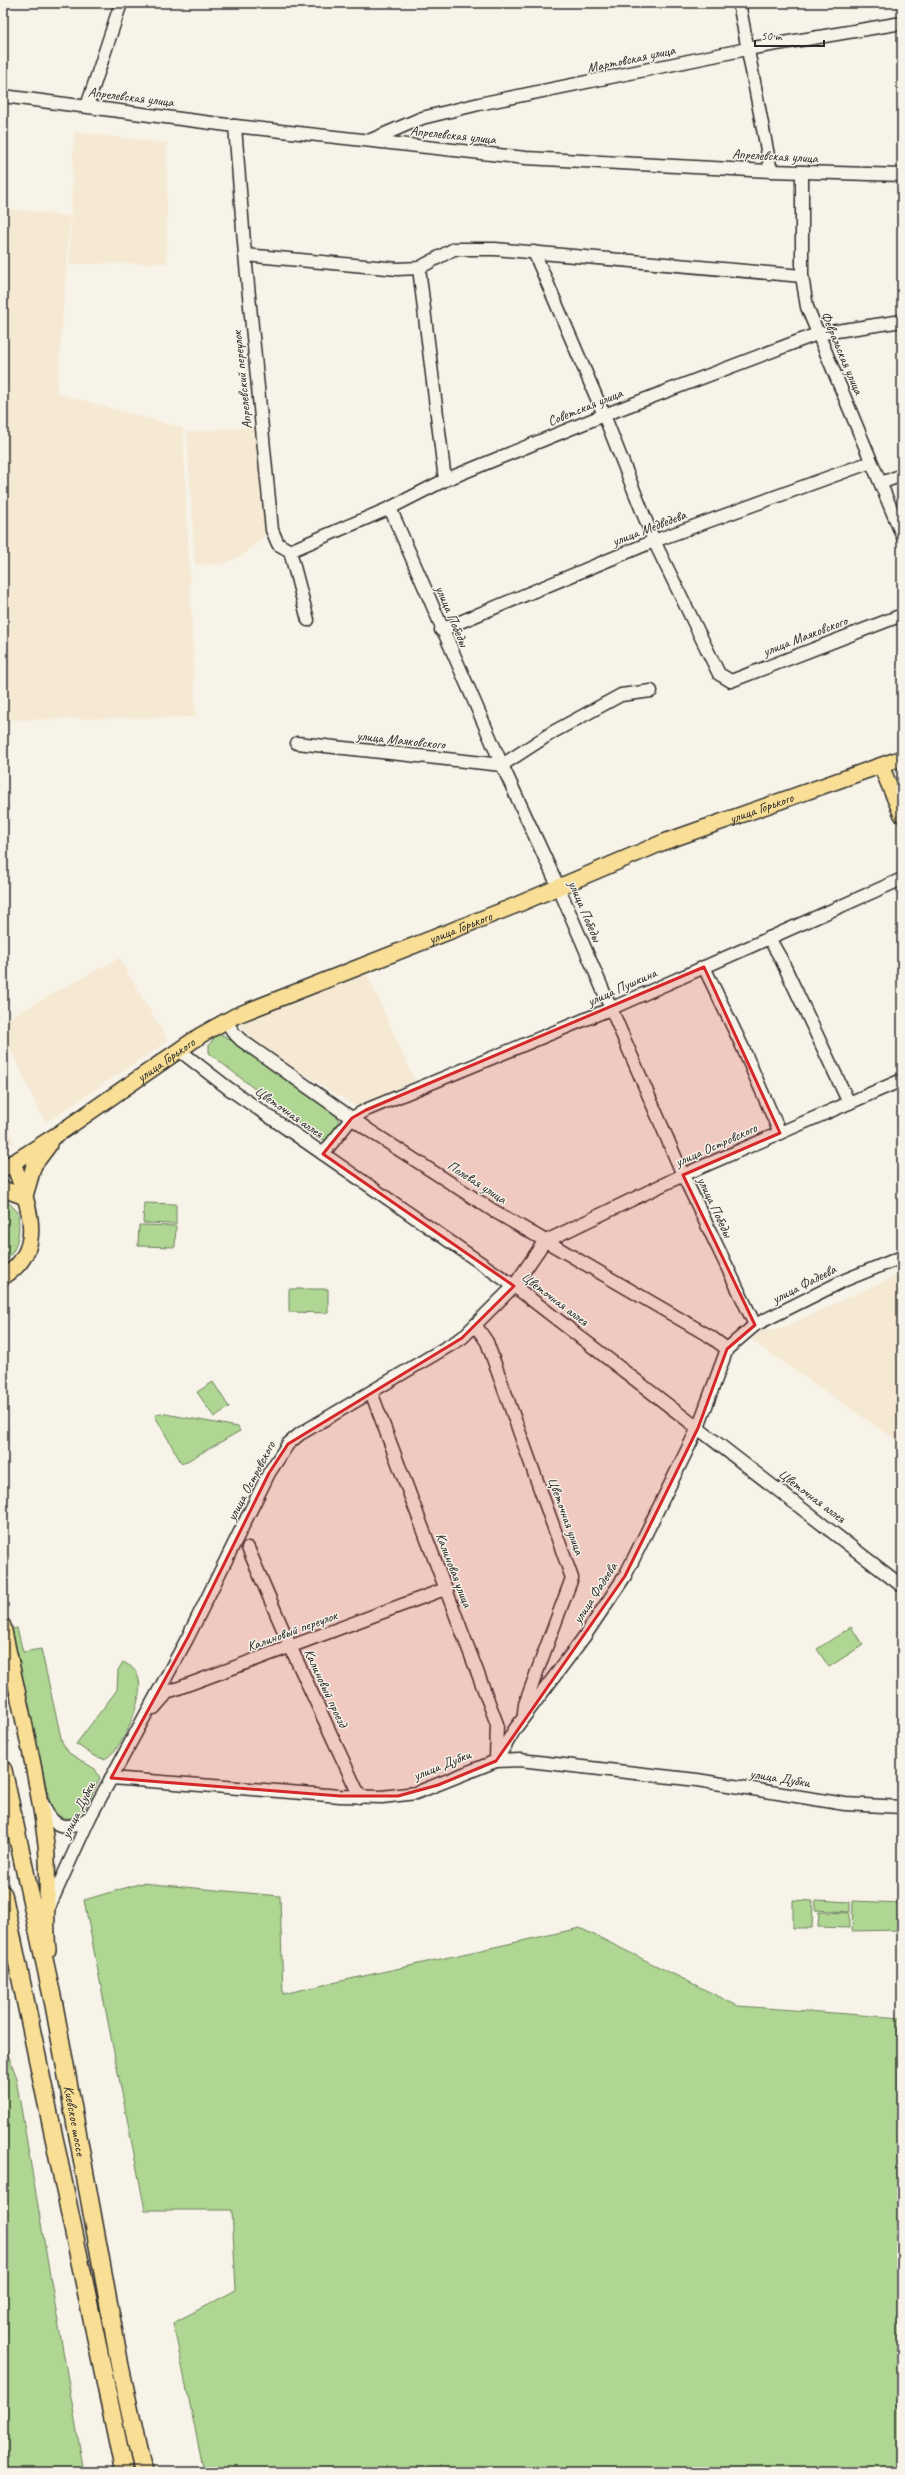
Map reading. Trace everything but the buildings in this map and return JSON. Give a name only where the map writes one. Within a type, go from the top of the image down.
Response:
[{"type":"highway","name":"Киевское шоссе","points":[[3,1770],[54,2005],[118,2358],[143,2472]]},
{"type":"highway","name":"Киевское шоссе","points":[[3,1894],[124,2472]]},
{"type":"main road","name":"улица Горького","points":[[61,1132],[179,1050],[226,1020],[514,906],[664,842],[902,758]]},
{"type":"main road","points":[[881,766],[902,815]]},
{"type":"main road","points":[[3,1277],[19,1264],[29,1246],[31,1229],[25,1197],[8,1165],[61,1132]]},
{"type":"main road","points":[[25,1197],[30,1175],[37,1159],[61,1132]]},
{"type":"main road","points":[[3,1189],[25,1197]]},
{"type":"main road","points":[[3,1626],[36,1785],[48,1865],[47,1937],[54,2005]]},
{"type":"street","points":[[87,106],[121,3]]},
{"type":"street","points":[[739,3],[771,171]]},
{"type":"street","name":"Мартовская улица","points":[[370,141],[422,118],[747,49],[902,23]]},
{"type":"street","name":"Апрелевская улица","points":[[3,96],[235,126],[526,158],[771,171],[902,174]]},
{"type":"street","name":"Апрелевский переулок","points":[[235,126],[245,255],[272,530],[278,544],[290,551]]},
{"type":"street","name":"Февральская улица","points":[[802,172],[802,276],[807,307],[816,334],[824,346],[902,535]]},
{"type":"street","points":[[245,255],[398,269],[419,268],[454,249],[534,252],[802,276]]},
{"type":"street","points":[[534,252],[604,415],[654,541]]},
{"type":"street","points":[[419,268],[445,480]]},
{"type":"street","name":"Советская улица","points":[[290,551],[390,508],[445,480],[604,415],[816,334],[902,321]]},
{"type":"street","name":"улица Медведева","points":[[441,630],[654,541],[871,462]]},
{"type":"street","points":[[881,483],[902,475]]},
{"type":"street","name":"улица Победы","points":[[390,508],[441,630],[558,886],[683,1175],[755,1325]]},
{"type":"street","name":"улица Маяковского","points":[[654,541],[719,674],[731,681],[902,615]]},
{"type":"street","points":[[290,551],[308,620]]},
{"type":"street","points":[[502,766],[553,732],[621,695],[651,692]]},
{"type":"street","name":"улица Маяковского","points":[[297,743],[502,766]]},
{"type":"street","name":"улица Пушкина","points":[[352,1118],[373,1107],[610,1009],[902,879]]},
{"type":"street","points":[[769,938],[781,959],[849,1103]]},
{"type":"street","points":[[704,967],[742,1046],[780,1133]]},
{"type":"street","name":"Полевая улица","points":[[226,1020],[233,1032],[241,1040],[370,1131],[544,1242],[711,1337],[727,1349]]},
{"type":"street","name":"Цветочная аллея","points":[[179,1050],[228,1088],[514,1286],[902,1586]]},
{"type":"street","name":"улица Островского","points":[[111,1778],[155,1694],[188,1637],[269,1473],[288,1444],[300,1434],[442,1352],[476,1326],[514,1286],[544,1242],[683,1175],[902,1080]]},
{"type":"street","points":[[324,1154],[352,1118]]},
{"type":"street","name":"улица Фадеева","points":[[496,1761],[523,1718],[584,1637],[626,1576],[698,1428],[727,1349],[755,1325],[845,1280],[902,1257]]},
{"type":"street","name":"Цветочная улица","points":[[476,1326],[487,1342],[572,1578],[525,1704],[523,1718]]},
{"type":"street","name":"Калиновая улица","points":[[371,1392],[497,1724],[496,1761]]},
{"type":"street","name":"Калиновый проезд","points":[[248,1548],[291,1648],[360,1797]]},
{"type":"street","name":"Калиновый переулок","points":[[154,1708],[168,1692],[291,1648],[445,1589]]},
{"type":"street","name":"улица Дубки","points":[[48,1909],[90,1817],[111,1778],[360,1797],[416,1793],[496,1761],[520,1760],[620,1770],[697,1780],[845,1804],[902,1807]]},
{"type":"street","points":[[36,1785],[48,1815],[57,1824],[68,1827],[75,1826],[90,1817]]},
{"type":"highlighted area","points":[[704,967],[780,1133],[683,1175],[755,1325],[727,1349],[698,1428],[625,1576],[496,1761],[438,1785],[398,1796],[340,1796],[111,1778],[188,1637],[269,1473],[288,1444],[462,1338],[514,1286],[323,1154],[352,1118],[366,1110]]},
{"type":"shaded area","points":[[74,132],[167,143],[167,263],[69,264]]},
{"type":"shaded area","points":[[3,208],[70,216],[57,393],[183,428],[196,717],[3,720]]},
{"type":"shaded area","points":[[259,426],[268,533],[242,556],[222,564],[195,565],[187,432]]},
{"type":"shaded area","points":[[119,958],[168,1041],[45,1123],[3,1033],[3,1021]]},
{"type":"shaded area","points":[[367,974],[415,1081],[357,1107],[261,1047],[240,1026],[244,1018]]},
{"type":"shaded area","points":[[3,1101],[13,1142],[3,1149]]},
{"type":"shaded area","points":[[902,1273],[902,1444],[751,1340],[762,1330],[777,1330]]},
{"type":"green space","points":[[216,1035],[223,1035],[335,1113],[339,1122],[326,1140],[318,1139],[209,1053],[209,1045]]},
{"type":"green space","points":[[3,1197],[18,1212],[19,1227],[15,1246],[3,1264]]},
{"type":"green space","points":[[144,1203],[176,1204],[176,1224],[143,1223]]},
{"type":"green space","points":[[139,1225],[176,1226],[175,1247],[138,1246]]},
{"type":"green space","points":[[289,1289],[328,1289],[328,1313],[289,1312]]},
{"type":"green space","points":[[213,1382],[229,1407],[214,1417],[197,1392]]},
{"type":"green space","points":[[160,1413],[238,1427],[240,1431],[182,1464],[155,1416]]},
{"type":"green space","points":[[851,1627],[863,1645],[829,1667],[817,1649]]},
{"type":"green space","points":[[17,1628],[23,1652],[41,1649],[62,1742],[69,1753],[95,1769],[100,1778],[87,1805],[75,1818],[65,1818],[58,1815],[53,1809],[49,1799],[12,1629]]},
{"type":"green space","points":[[123,1662],[129,1665],[137,1674],[140,1688],[138,1699],[130,1724],[118,1747],[111,1755],[104,1759],[94,1756],[76,1744],[117,1690],[118,1670]]},
{"type":"green space","points":[[142,1883],[280,1896],[283,1994],[580,1928],[738,2006],[902,2018],[902,2472],[204,2472],[173,2323],[236,2290],[232,2210],[145,2210],[84,1900]]},
{"type":"green space","points":[[793,1900],[813,1901],[812,1928],[793,1928]]},
{"type":"green space","points":[[816,1900],[850,1902],[850,1912],[815,1910]]},
{"type":"green space","points":[[853,1901],[902,1903],[902,1930],[852,1931]]},
{"type":"green space","points":[[819,1912],[849,1913],[849,1928],[818,1927]]},
{"type":"green space","points":[[3,2041],[15,2073],[84,2472],[3,2472]]}]
